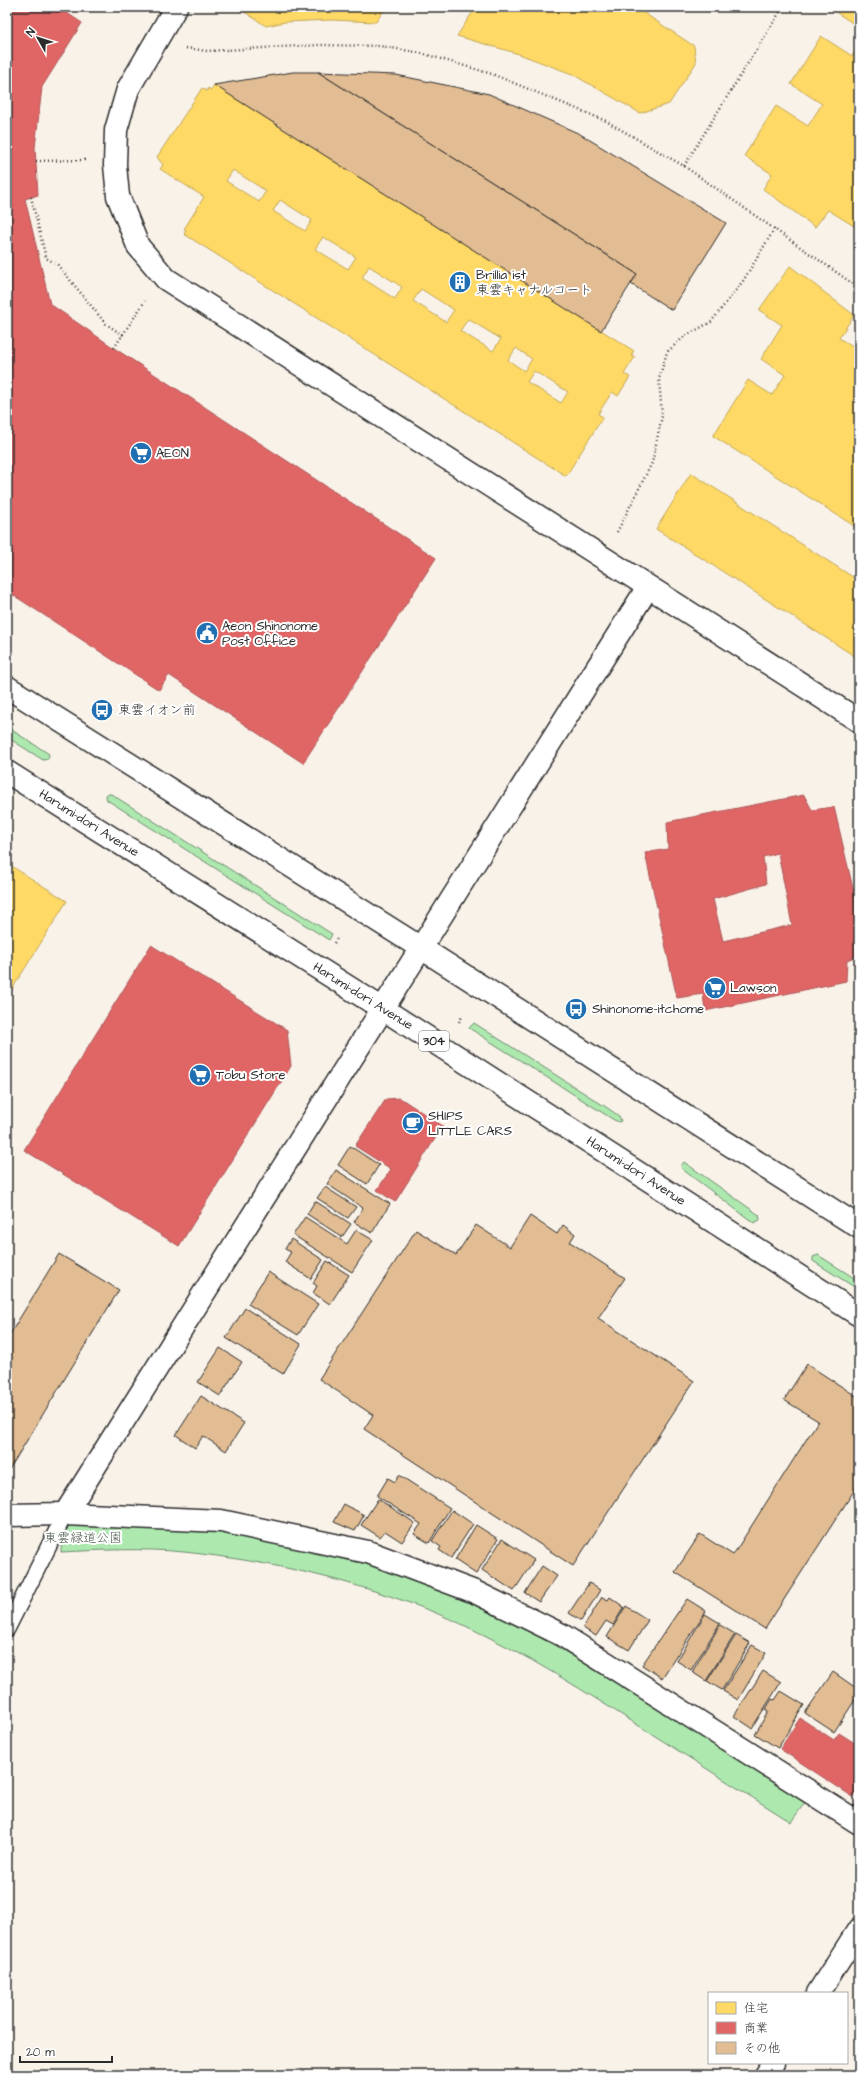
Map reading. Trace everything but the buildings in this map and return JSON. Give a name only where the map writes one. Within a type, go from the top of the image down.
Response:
[{"type":"street","points":[[176,7],[128,89],[116,130],[114,165],[118,196],[138,246],[166,279],[859,721]]},
{"type":"street","points":[[66,1514],[648,587]]},
{"type":"street","points":[[7,687],[859,1227]]},
{"type":"street","name":"Harumi-dori Avenue","points":[[7,772],[383,1009],[859,1314]]},
{"type":"street","points":[[7,1515],[66,1514],[221,1521],[368,1552],[475,1592],[562,1635],[859,1823]]},
{"type":"street","points":[[819,1992],[859,1929]]},
{"type":"street","points":[[765,2075],[772,2064]]},
{"type":"lane","points":[[7,1629],[66,1514]]},
{"type":"path","points":[[684,166],[783,7]]},
{"type":"path","points":[[186,48],[207,51],[319,45],[380,46],[421,53],[492,74],[606,121],[684,166],[859,288]]},
{"type":"path","points":[[36,161],[85,160]]},
{"type":"path","points":[[31,197],[46,258],[57,264],[106,324],[123,334]]},
{"type":"path","points":[[617,532],[652,463],[662,416],[659,379],[668,352],[685,336],[711,322],[743,281],[775,228]]},
{"type":"path","points":[[114,348],[145,300]]},
{"type":"path","points":[[334,943],[338,937]]},
{"type":"path","points":[[459,1022],[463,1015]]},
{"type":"green space","points":[[7,727],[49,754],[48,759],[43,760],[7,737]]},
{"type":"green space","points":[[107,794],[111,794],[332,934],[329,940],[107,800]]},
{"type":"green space","points":[[474,1023],[606,1107],[619,1116],[621,1121],[619,1122],[614,1120],[469,1028]]},
{"type":"green space","points":[[684,1162],[759,1215],[760,1220],[754,1223],[682,1169],[681,1166]]},
{"type":"green space","points":[[818,1255],[859,1281],[859,1290],[813,1261],[813,1257]]},
{"type":"green space","name":"東雲緑道公園","points":[[62,1525],[219,1530],[356,1559],[403,1574],[513,1622],[561,1649],[806,1801],[791,1822],[533,1661],[485,1635],[436,1613],[375,1591],[344,1582],[248,1561],[184,1552],[153,1550],[61,1552]]},
{"type":"place","name":"Brillia ist 東雲キャナルコート","points":[[460,282]]},
{"type":"place","name":"AEON","points":[[141,453]]},
{"type":"place","name":"Aeon Shinonome Post Office","points":[[207,633]]},
{"type":"place","name":"東雲イオン前","points":[[102,710]]},
{"type":"place","name":"Lawson","points":[[715,988]]},
{"type":"place","name":"Shinonome-itchome","points":[[576,1009]]},
{"type":"place","name":"Tobu Store","points":[[200,1075]]},
{"type":"place","name":"SHIPS LITTLE CARS","points":[[413,1123]]}]
